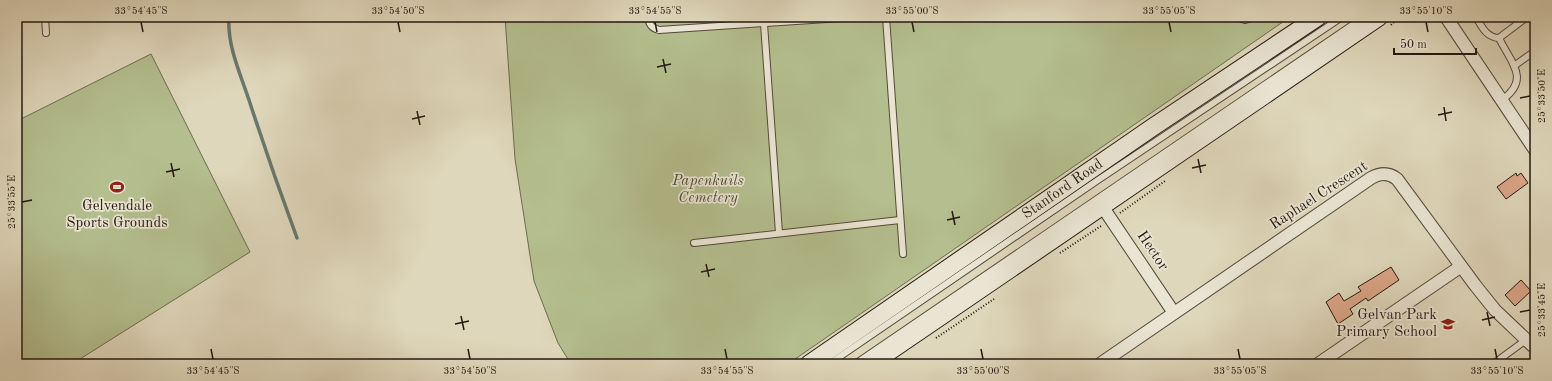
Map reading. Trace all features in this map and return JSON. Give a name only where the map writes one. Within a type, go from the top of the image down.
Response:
[{"type":"main road","name":"Stanford Road","points":[[809,364],[1153,127],[1318,17]]},
{"type":"main road","points":[[871,364],[1378,17]]},
{"type":"street","points":[[1446,17],[1535,150]]},
{"type":"street","name":"Raphael Crescent","points":[[1100,364],[1371,178],[1384,174],[1393,176],[1400,183],[1460,267],[1495,310],[1535,348]]},
{"type":"street","name":"Hector","points":[[1102,206],[1174,313]]},
{"type":"street","points":[[1318,364],[1460,267]]},
{"type":"lane","points":[[45,17],[46,33]]},
{"type":"lane","points":[[648,17],[653,28],[659,30],[857,17]]},
{"type":"lane","points":[[886,17],[903,254]]},
{"type":"lane","points":[[1236,17],[1245,20],[1256,17]]},
{"type":"lane","points":[[829,364],[1098,180],[1342,17]]},
{"type":"lane","points":[[855,364],[1364,17]]},
{"type":"lane","points":[[1476,17],[1487,34],[1492,37],[1499,38],[1527,17]]},
{"type":"lane","points":[[764,24],[779,233]]},
{"type":"lane","points":[[1499,38],[1514,66],[1518,77],[1516,86],[1512,92],[1502,100]]},
{"type":"lane","points":[[1514,66],[1535,51]]},
{"type":"lane","points":[[694,243],[900,220]]},
{"type":"lane","points":[[1493,364],[1526,340]]},
{"type":"green space","name":"Papenkuils Cemetery","points":[[505,17],[1290,17],[788,364],[571,364],[558,343],[534,281],[515,159]]},
{"type":"green space","name":"Gelvendale Sports Grounds","points":[[151,54],[250,252],[72,364],[17,364],[17,121]]},
{"type":"building","points":[[1516,173],[1517,176],[1521,173],[1528,183],[1506,199],[1497,187]]},
{"type":"building","points":[[1391,267],[1399,280],[1368,301],[1366,298],[1350,309],[1353,314],[1338,324],[1326,302],[1339,293],[1344,301],[1361,291],[1358,287]]},
{"type":"building","points":[[1521,280],[1531,291],[1515,306],[1505,295]]},
{"type":"waterway","points":[[229,17],[230,38],[235,59],[297,238]]},
{"type":"place","name":"Gelvendale Sports Grounds","points":[[117,187]]},
{"type":"place","name":"Gelvan Park Primary School","points":[[1448,324]]}]
